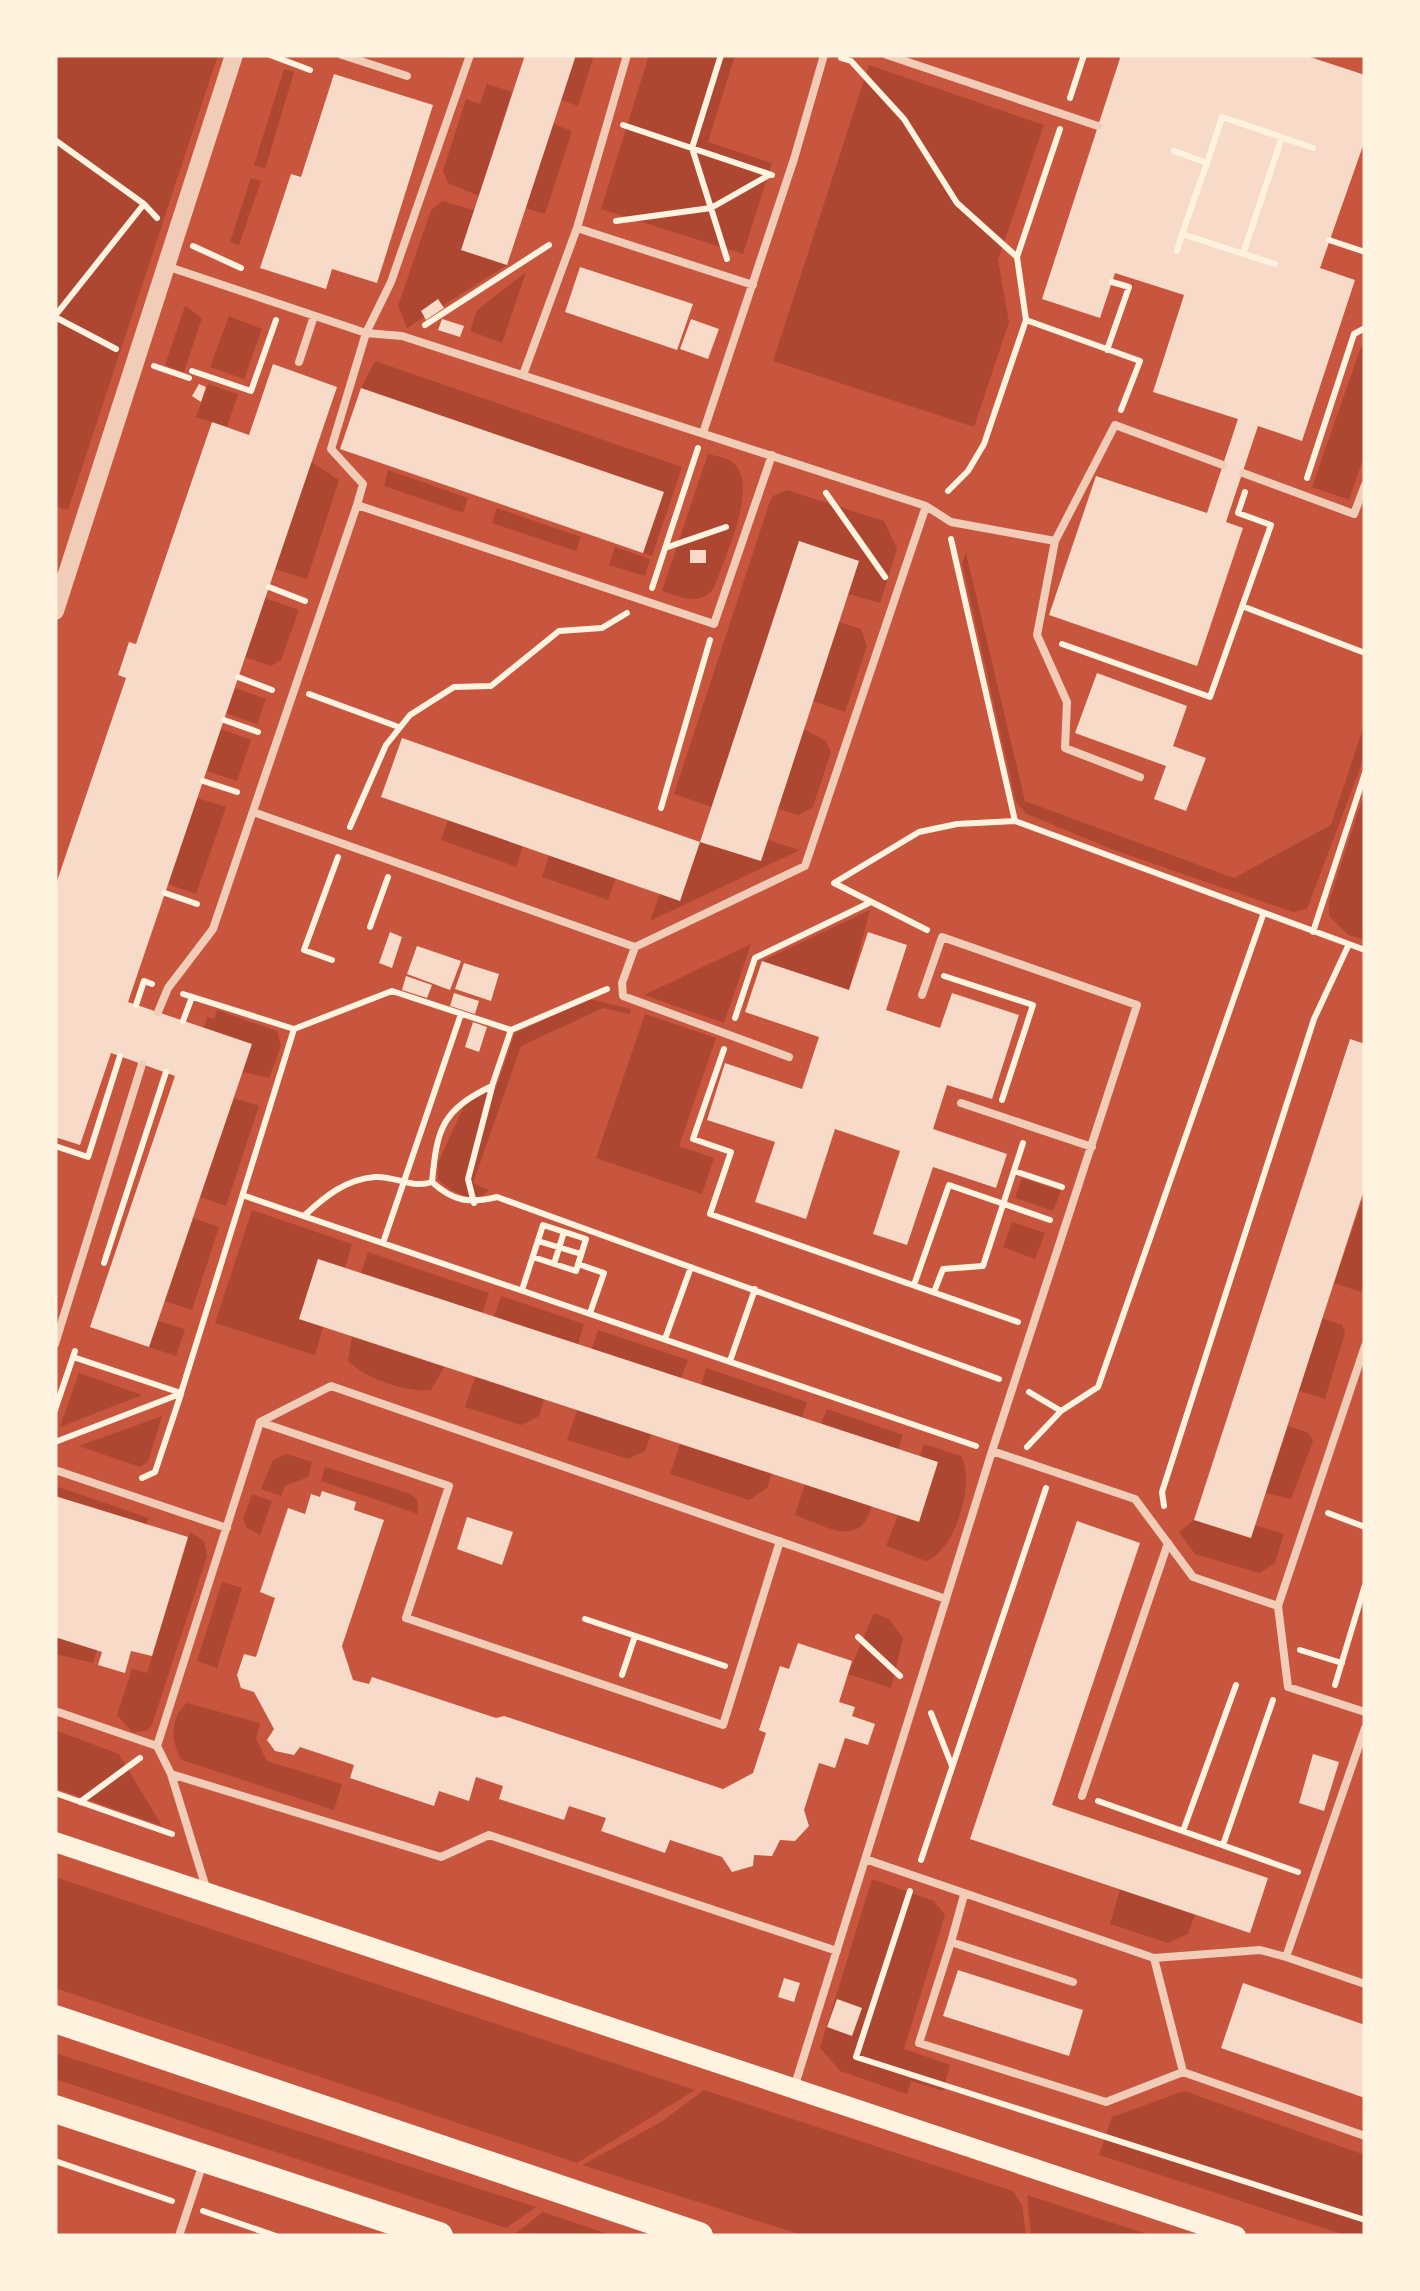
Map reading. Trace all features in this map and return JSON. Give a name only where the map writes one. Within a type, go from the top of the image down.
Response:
[{"type":"highway","points":[[55,2019],[699,2236]]},
{"type":"highway","points":[[55,2109],[439,2236]]},
{"type":"main road","points":[[55,1842],[1236,2236]]},
{"type":"street","points":[[55,611],[234,55]]},
{"type":"lane","points":[[342,55],[407,76]]},
{"type":"lane","points":[[158,1012],[168,988],[213,929],[357,505],[363,484],[331,449],[366,333],[391,282],[470,55]]},
{"type":"lane","points":[[523,375],[576,228],[627,55]]},
{"type":"lane","points":[[703,432],[826,55]]},
{"type":"lane","points":[[887,55],[1098,126]]},
{"type":"lane","points":[[576,228],[753,285]]},
{"type":"lane","points":[[164,266],[366,333],[402,336],[703,432],[926,506],[950,522],[1055,541]]},
{"type":"lane","points":[[299,362],[314,316]]},
{"type":"lane","points":[[1140,777],[1064,748],[1067,702],[1037,635],[1055,541],[1115,425],[1223,465]]},
{"type":"lane","points":[[357,505],[714,624],[772,455]]},
{"type":"lane","points":[[1247,474],[1354,514],[1365,485]]},
{"type":"lane","points":[[790,1057],[622,996],[622,983],[636,947],[805,866],[926,506]]},
{"type":"lane","points":[[254,812],[636,947]]},
{"type":"lane","points":[[794,2089],[992,1451],[1138,1005],[942,937],[922,995]]},
{"type":"lane","points":[[55,1344],[142,1064]]},
{"type":"lane","points":[[961,1102],[1092,1147]]},
{"type":"lane","points":[[1365,1346],[1278,1606],[1288,1687],[1365,1712]]},
{"type":"lane","points":[[207,1891],[194,1842],[158,1746],[260,1422],[332,1386],[946,1600]]},
{"type":"lane","points":[[260,1422],[449,1486],[406,1618],[723,1725],[780,1541]]},
{"type":"lane","points":[[992,1451],[1134,1500],[1193,1577],[1278,1606]]},
{"type":"lane","points":[[55,1470],[227,1528]]},
{"type":"lane","points":[[1082,1796],[1168,1543]]},
{"type":"lane","points":[[55,1711],[158,1746]]},
{"type":"lane","points":[[1286,1957],[1365,1728]]},
{"type":"lane","points":[[171,1774],[441,1856],[489,1834],[837,1951]]},
{"type":"lane","points":[[866,1859],[1154,1958],[1260,1950],[1365,1984]]},
{"type":"lane","points":[[964,1895],[919,2044],[1106,2102],[1183,2072],[1365,2136]]},
{"type":"lane","points":[[951,1942],[1073,1982]]},
{"type":"lane","points":[[1154,1958],[1183,2072]]},
{"type":"lane","points":[[179,2236],[204,2159]]},
{"type":"path","points":[[722,55],[692,148],[732,279]]},
{"type":"path","points":[[826,55],[850,61],[860,58]]},
{"type":"path","points":[[948,491],[968,471],[984,444],[1026,320],[1017,257],[1084,55]]},
{"type":"path","points":[[270,56],[310,70]]},
{"type":"path","points":[[850,61],[904,119],[957,203],[1017,257]]},
{"type":"path","points":[[1177,251],[1222,117],[1313,148]]},
{"type":"path","points":[[608,120],[788,180]]},
{"type":"path","points":[[1243,254],[1282,137]]},
{"type":"path","points":[[1174,151],[1207,163]]},
{"type":"path","points":[[134,359],[55,316],[144,204]]},
{"type":"path","points":[[1182,234],[1275,264]]},
{"type":"path","points":[[1329,240],[1365,252]]},
{"type":"path","points":[[1107,350],[1129,288],[1112,282]]},
{"type":"path","points":[[192,371],[251,391],[281,304]]},
{"type":"path","points":[[1026,320],[1140,361],[1115,425]]},
{"type":"path","points":[[1302,494],[1354,334],[1365,328]]},
{"type":"path","points":[[332,960],[304,950],[342,844],[396,726],[454,687],[491,686],[560,631],[602,628],[647,602],[703,432]]},
{"type":"path","points":[[807,467],[897,594]]},
{"type":"path","points":[[1037,635],[1210,697],[1271,526],[1238,513],[1247,474]]},
{"type":"path","points":[[665,548],[750,517]]},
{"type":"path","points":[[950,522],[951,548],[1015,821]]},
{"type":"path","points":[[269,586],[305,601]]},
{"type":"path","points":[[1242,606],[1365,653]]},
{"type":"path","points":[[661,808],[714,624]]},
{"type":"path","points":[[238,677],[272,690]]},
{"type":"path","points":[[294,688],[396,726]]},
{"type":"path","points":[[224,720],[258,732]]},
{"type":"path","points":[[1313,932],[1365,774]]},
{"type":"path","points":[[203,781],[237,792]]},
{"type":"path","points":[[942,937],[834,883],[919,832],[957,824],[1015,821],[1365,950]]},
{"type":"path","points":[[370,928],[393,861]]},
{"type":"path","points":[[165,893],[196,904]]},
{"type":"path","points":[[868,903],[756,958],[693,1139],[731,1152],[710,1214],[1033,1327]]},
{"type":"path","points":[[1021,1460],[1035,1434],[1098,1386],[1262,915]]},
{"type":"path","points":[[1162,1492],[1314,1019],[1349,944]]},
{"type":"path","points":[[930,971],[1033,1006],[996,1115]]},
{"type":"path","points":[[168,988],[294,1030],[392,992],[511,1030],[622,983]]},
{"type":"path","points":[[183,1021],[192,997]]},
{"type":"path","points":[[383,1243],[461,1014]]},
{"type":"path","points":[[128,1474],[144,1479],[155,1472],[245,1196],[294,1030]]},
{"type":"path","points":[[474,1203],[468,1180],[511,1030]]},
{"type":"path","points":[[55,1146],[88,1157],[120,1056]]},
{"type":"path","points":[[98,1281],[166,1072]]},
{"type":"path","points":[[432,1182],[435,1146],[445,1119],[465,1099],[492,1086]]},
{"type":"path","points":[[934,1292],[944,1269],[983,1266],[1028,1126]]},
{"type":"path","points":[[1014,1171],[1077,1192]]},
{"type":"path","points":[[304,1216],[330,1192],[354,1183],[377,1177],[418,1187],[432,1182]]},
{"type":"path","points":[[432,1182],[450,1198],[474,1203],[497,1197],[1014,1384],[1061,1411]]},
{"type":"path","points":[[914,1285],[949,1185],[1066,1226]]},
{"type":"path","points":[[245,1196],[992,1451]]},
{"type":"path","points":[[522,1290],[543,1225],[586,1239],[576,1271],[533,1257]]},
{"type":"path","points":[[554,1264],[564,1232]]},
{"type":"path","points":[[538,1240],[581,1254]]},
{"type":"path","points":[[578,1264],[604,1273],[590,1313]]},
{"type":"path","points":[[666,1339],[691,1267]]},
{"type":"path","points":[[730,1361],[755,1290]]},
{"type":"path","points":[[55,1410],[80,1338]]},
{"type":"path","points":[[73,1356],[181,1393]]},
{"type":"path","points":[[55,1442],[181,1393]]},
{"type":"path","points":[[1313,1508],[1365,1527]]},
{"type":"path","points":[[1330,1700],[1365,1584]]},
{"type":"path","points":[[585,1619],[740,1671]]},
{"type":"path","points":[[617,1690],[635,1636]]},
{"type":"path","points":[[858,1637],[900,1676]]},
{"type":"path","points":[[1285,1646],[1342,1663]]},
{"type":"path","points":[[1184,1831],[1236,1685]]},
{"type":"path","points":[[918,1691],[937,1724],[952,1768]]},
{"type":"path","points":[[1223,1845],[1273,1700]]},
{"type":"path","points":[[80,1802],[158,1746]]},
{"type":"path","points":[[55,1793],[194,1842]]},
{"type":"path","points":[[1082,1796],[1314,1877]]},
{"type":"path","points":[[55,2161],[276,2236]]},
{"type":"shaded area","points":[[55,55],[218,55],[68,510],[55,506]]},
{"type":"shaded area","points":[[576,55],[594,55],[578,106],[561,100]]},
{"type":"shaded area","points":[[649,55],[735,55],[708,142],[772,163],[743,254],[601,209]]},
{"type":"shaded area","points":[[869,65],[1044,125],[998,260],[1009,322],[974,427],[773,361]]},
{"type":"shaded area","points":[[284,69],[294,72],[265,169],[254,165]]},
{"type":"shaded area","points":[[487,84],[512,92],[479,196],[448,183],[443,171],[466,99],[480,104]]},
{"type":"shaded area","points":[[553,124],[572,131],[545,214],[526,208]]},
{"type":"shaded area","points":[[251,178],[261,181],[239,245],[230,242]]},
{"type":"shaded area","points":[[442,201],[474,210],[462,250],[507,265],[407,328],[398,306],[431,210]]},
{"type":"shaded area","points":[[526,272],[502,343],[470,331],[477,310]]},
{"type":"shaded area","points":[[185,306],[202,318],[184,372],[165,365]]},
{"type":"shaded area","points":[[229,316],[262,329],[244,379],[210,367]]},
{"type":"shaded area","points":[[1361,347],[1365,348],[1365,453],[1349,500],[1312,487]]},
{"type":"shaded area","points":[[375,361],[682,467],[652,556],[643,553],[663,492],[361,388]]},
{"type":"shaded area","points":[[208,384],[238,394],[227,427],[196,417]]},
{"type":"shaded area","points":[[708,454],[731,461],[740,471],[742,503],[714,588],[702,597],[690,599],[662,591]]},
{"type":"shaded area","points":[[311,462],[339,480],[307,579],[275,569]]},
{"type":"shaded area","points":[[388,470],[468,498],[463,513],[384,486]]},
{"type":"shaded area","points":[[787,490],[884,521],[897,549],[880,603],[848,594],[859,561],[712,807],[674,794],[769,504],[773,496]]},
{"type":"shaded area","points":[[497,508],[581,537],[576,551],[492,523]]},
{"type":"shaded area","points":[[615,547],[650,559],[645,576],[609,565]]},
{"type":"shaded area","points":[[966,553],[1025,801],[1234,878],[1331,825],[1365,722],[1365,755],[1307,909],[1293,912],[1111,849],[1025,813],[1016,802],[962,563]]},
{"type":"shaded area","points":[[265,598],[299,610],[281,660],[271,666],[245,657]]},
{"type":"shaded area","points":[[839,622],[861,629],[867,646],[845,712],[813,701]]},
{"type":"shaded area","points":[[235,688],[266,699],[257,724],[226,713]]},
{"type":"shaded area","points":[[221,729],[251,740],[237,781],[207,771]]},
{"type":"shaded area","points":[[804,729],[826,741],[831,752],[813,807],[799,815],[778,809]]},
{"type":"shaded area","points":[[1365,791],[1365,940],[1348,935],[1329,916],[1329,901]]},
{"type":"shaded area","points":[[197,798],[226,807],[196,894],[168,884]]},
{"type":"shaded area","points":[[448,820],[523,846],[516,867],[441,840]]},
{"type":"shaded area","points":[[768,840],[800,850],[650,921],[660,893],[680,900],[700,842],[760,861]]},
{"type":"shaded area","points":[[549,855],[616,878],[608,900],[542,877]]},
{"type":"shaded area","points":[[870,910],[849,990],[762,961]]},
{"type":"shaded area","points":[[751,944],[724,1023],[644,995]]},
{"type":"shaded area","points":[[589,999],[631,1009],[630,1014],[603,1008],[521,1046],[473,1183],[489,1190],[475,1197],[448,1187],[438,1179],[438,1163],[465,1104],[496,1088],[515,1033]]},
{"type":"shaded area","points":[[217,1010],[277,1031],[281,1046],[269,1078],[242,1072],[226,1036],[204,1028],[207,1017],[214,1019]]},
{"type":"shaded area","points":[[645,1014],[716,1038],[679,1146],[714,1158],[702,1194],[596,1158]]},
{"type":"shaded area","points":[[234,1098],[259,1106],[226,1206],[200,1197]]},
{"type":"shaded area","points":[[1022,1178],[1061,1191],[1053,1211],[1015,1198]]},
{"type":"shaded area","points":[[1365,1193],[1365,1278],[1361,1292],[1334,1283]]},
{"type":"shaded area","points":[[252,1210],[352,1244],[345,1268],[318,1260],[299,1319],[323,1327],[315,1355],[215,1323]]},
{"type":"shaded area","points":[[193,1218],[219,1227],[192,1310],[165,1301]]},
{"type":"shaded area","points":[[1012,1222],[1045,1233],[1035,1259],[1003,1247]]},
{"type":"shaded area","points":[[368,1252],[489,1293],[482,1313],[361,1273]]},
{"type":"shaded area","points":[[501,1296],[584,1324],[578,1344],[494,1317]]},
{"type":"shaded area","points":[[1322,1318],[1342,1325],[1345,1333],[1325,1399],[1299,1391]]},
{"type":"shaded area","points":[[158,1321],[185,1329],[176,1356],[149,1347]]},
{"type":"shaded area","points":[[598,1330],[688,1360],[681,1378],[592,1349]]},
{"type":"shaded area","points":[[352,1337],[444,1367],[431,1390],[387,1383],[348,1361]]},
{"type":"shaded area","points":[[706,1368],[807,1402],[802,1417],[701,1385]]},
{"type":"shaded area","points":[[79,1373],[142,1395],[60,1427]]},
{"type":"shaded area","points":[[475,1377],[544,1399],[539,1416],[521,1425],[465,1407]]},
{"type":"shaded area","points":[[827,1409],[903,1435],[898,1449],[821,1424]]},
{"type":"shaded area","points":[[577,1410],[651,1434],[645,1451],[628,1459],[567,1440]]},
{"type":"shaded area","points":[[162,1416],[148,1462],[140,1467],[79,1446]]},
{"type":"shaded area","points":[[1288,1426],[1309,1433],[1313,1441],[1291,1499],[1266,1493]]},
{"type":"shaded area","points":[[680,1444],[772,1473],[767,1488],[749,1500],[670,1474]]},
{"type":"shaded area","points":[[924,1444],[961,1456],[966,1482],[954,1530],[946,1544],[926,1561],[886,1546],[898,1515],[919,1521],[938,1463],[920,1456]]},
{"type":"shaded area","points":[[287,1454],[312,1462],[308,1477],[285,1486],[281,1496],[261,1489],[273,1460]]},
{"type":"shaded area","points":[[325,1467],[408,1493],[417,1499],[418,1514],[321,1481]]},
{"type":"shaded area","points":[[805,1484],[872,1506],[859,1528],[830,1529],[795,1515]]},
{"type":"shaded area","points":[[55,1486],[149,1518],[146,1524],[55,1496]]},
{"type":"shaded area","points":[[252,1494],[272,1501],[260,1535],[246,1527],[243,1519]]},
{"type":"shaded area","points":[[1194,1520],[1250,1538],[1255,1525],[1284,1534],[1275,1563],[1259,1573],[1195,1554],[1179,1532]]},
{"type":"shaded area","points":[[190,1532],[204,1541],[207,1556],[152,1725],[147,1731],[132,1732],[117,1715],[132,1669],[147,1673]]},
{"type":"shaded area","points":[[222,1582],[242,1588],[217,1668],[197,1661]]},
{"type":"shaded area","points":[[874,1613],[889,1619],[903,1638],[891,1688],[848,1674]]},
{"type":"shaded area","points":[[55,1637],[97,1650],[93,1663],[55,1654]]},
{"type":"shaded area","points":[[187,1703],[260,1723],[256,1739],[267,1761],[342,1784],[334,1810],[182,1760],[174,1730],[177,1715]]},
{"type":"shaded area","points":[[55,1730],[119,1754],[162,1826],[58,1789]]},
{"type":"shaded area","points":[[55,1877],[695,2090],[577,2163],[55,1988]]},
{"type":"shaded area","points":[[872,1879],[934,1901],[945,1915],[904,2049],[950,2065],[943,2091],[911,2081],[907,2094],[840,2071],[820,2048]]},
{"type":"shaded area","points":[[1120,1889],[1195,1914],[1188,1934],[1168,1943],[1110,1924]]},
{"type":"shaded area","points":[[55,2053],[536,2207],[506,2228],[55,2079]]},
{"type":"shaded area","points":[[704,2090],[1013,2191],[1022,2205],[1026,2236],[805,2236],[582,2165],[661,2122]]},
{"type":"shaded area","points":[[1184,2091],[1365,2155],[1365,2236],[1348,2236],[1099,2155],[1112,2117]]},
{"type":"shaded area","points":[[1027,2195],[1153,2236],[1031,2236]]},
{"type":"shaded area","points":[[543,2212],[614,2236],[516,2233]]},
{"type":"building","points":[[525,55],[576,55],[507,265],[461,250]]},
{"type":"building","points":[[1121,55],[1304,55],[1365,75],[1365,140],[1320,268],[1355,280],[1302,441],[1258,426],[1226,522],[1243,528],[1197,666],[1049,615],[1096,476],[1207,513],[1238,419],[1153,392],[1184,295],[1115,273],[1100,318],[1042,299]]},
{"type":"building","points":[[334,74],[433,105],[377,283],[332,269],[326,289],[260,268],[291,174],[301,177]]},
{"type":"building","points":[[580,267],[693,304],[677,350],[565,312]]},
{"type":"building","points":[[438,299],[444,308],[426,320],[421,311]]},
{"type":"building","points":[[442,319],[464,326],[460,337],[438,330]]},
{"type":"building","points":[[691,319],[719,329],[708,359],[680,349]]},
{"type":"building","points":[[273,364],[337,387],[128,1002],[252,1044],[149,1347],[90,1327],[175,1076],[111,1053],[80,1145],[55,1137],[55,887],[126,678],[118,675],[129,642],[136,644],[212,422],[249,435]]},
{"type":"building","points":[[199,384],[206,387],[201,402],[192,396]]},
{"type":"building","points":[[361,388],[664,492],[643,553],[340,449]]},
{"type":"building","points":[[799,541],[859,561],[761,861],[700,842]]},
{"type":"building","points":[[690,550],[706,550],[706,563],[690,563]]},
{"type":"building","points":[[1097,673],[1187,706],[1173,746],[1206,758],[1186,811],[1154,799],[1166,766],[1075,733]]},
{"type":"building","points":[[402,738],[700,842],[680,901],[381,797]]},
{"type":"building","points":[[390,932],[402,937],[392,968],[379,963]]},
{"type":"building","points":[[868,932],[907,945],[886,1010],[940,1028],[952,993],[1019,1015],[992,1099],[947,1085],[933,1129],[1007,1154],[996,1188],[933,1167],[907,1245],[873,1234],[900,1151],[835,1129],[806,1219],[755,1202],[775,1142],[707,1120],[725,1063],[802,1089],[819,1037],[745,1012],[762,961],[849,990]]},
{"type":"building","points":[[417,946],[461,961],[450,990],[407,974]]},
{"type":"building","points":[[464,963],[499,974],[491,1001],[455,989]]},
{"type":"building","points":[[406,976],[432,985],[427,998],[402,990]]},
{"type":"building","points":[[454,993],[479,1001],[475,1014],[450,1006]]},
{"type":"building","points":[[473,1022],[487,1027],[479,1052],[465,1047]]},
{"type":"building","points":[[1350,1039],[1365,1044],[1365,1187],[1251,1538],[1194,1520]]},
{"type":"building","points":[[318,1259],[938,1462],[919,1522],[299,1319]]},
{"type":"building","points":[[322,1491],[356,1502],[354,1510],[384,1520],[342,1646],[353,1680],[369,1684],[372,1677],[723,1789],[753,1773],[766,1733],[759,1730],[780,1666],[789,1669],[798,1643],[852,1661],[839,1702],[855,1707],[852,1716],[875,1724],[868,1745],[845,1738],[835,1768],[819,1763],[804,1810],[809,1826],[795,1841],[780,1840],[772,1856],[754,1855],[753,1866],[732,1872],[722,1857],[670,1840],[665,1853],[601,1831],[606,1818],[569,1806],[564,1820],[499,1799],[503,1786],[476,1777],[469,1801],[439,1791],[434,1806],[350,1778],[354,1765],[300,1747],[294,1755],[275,1751],[267,1740],[274,1729],[254,1692],[241,1688],[237,1675],[244,1654],[256,1657],[275,1598],[260,1592],[288,1508],[305,1514],[311,1494],[320,1497]]},
{"type":"building","points":[[55,1496],[188,1537],[152,1656],[131,1651],[125,1673],[98,1665],[102,1652],[55,1637]]},
{"type":"building","points":[[467,1517],[513,1532],[502,1565],[457,1549]]},
{"type":"building","points":[[1077,1521],[1140,1543],[1052,1805],[1268,1878],[1250,1933],[970,1839]]},
{"type":"building","points":[[1313,1754],[1339,1762],[1324,1811],[1299,1803]]},
{"type":"building","points":[[958,1970],[1083,2010],[1069,2056],[943,2016]]},
{"type":"building","points":[[784,1978],[800,1983],[794,2002],[778,1997]]},
{"type":"building","points":[[1243,1983],[1365,2025],[1365,2098],[1221,2048]]},
{"type":"building","points":[[837,1999],[862,2008],[852,2036],[827,2027]]}]
